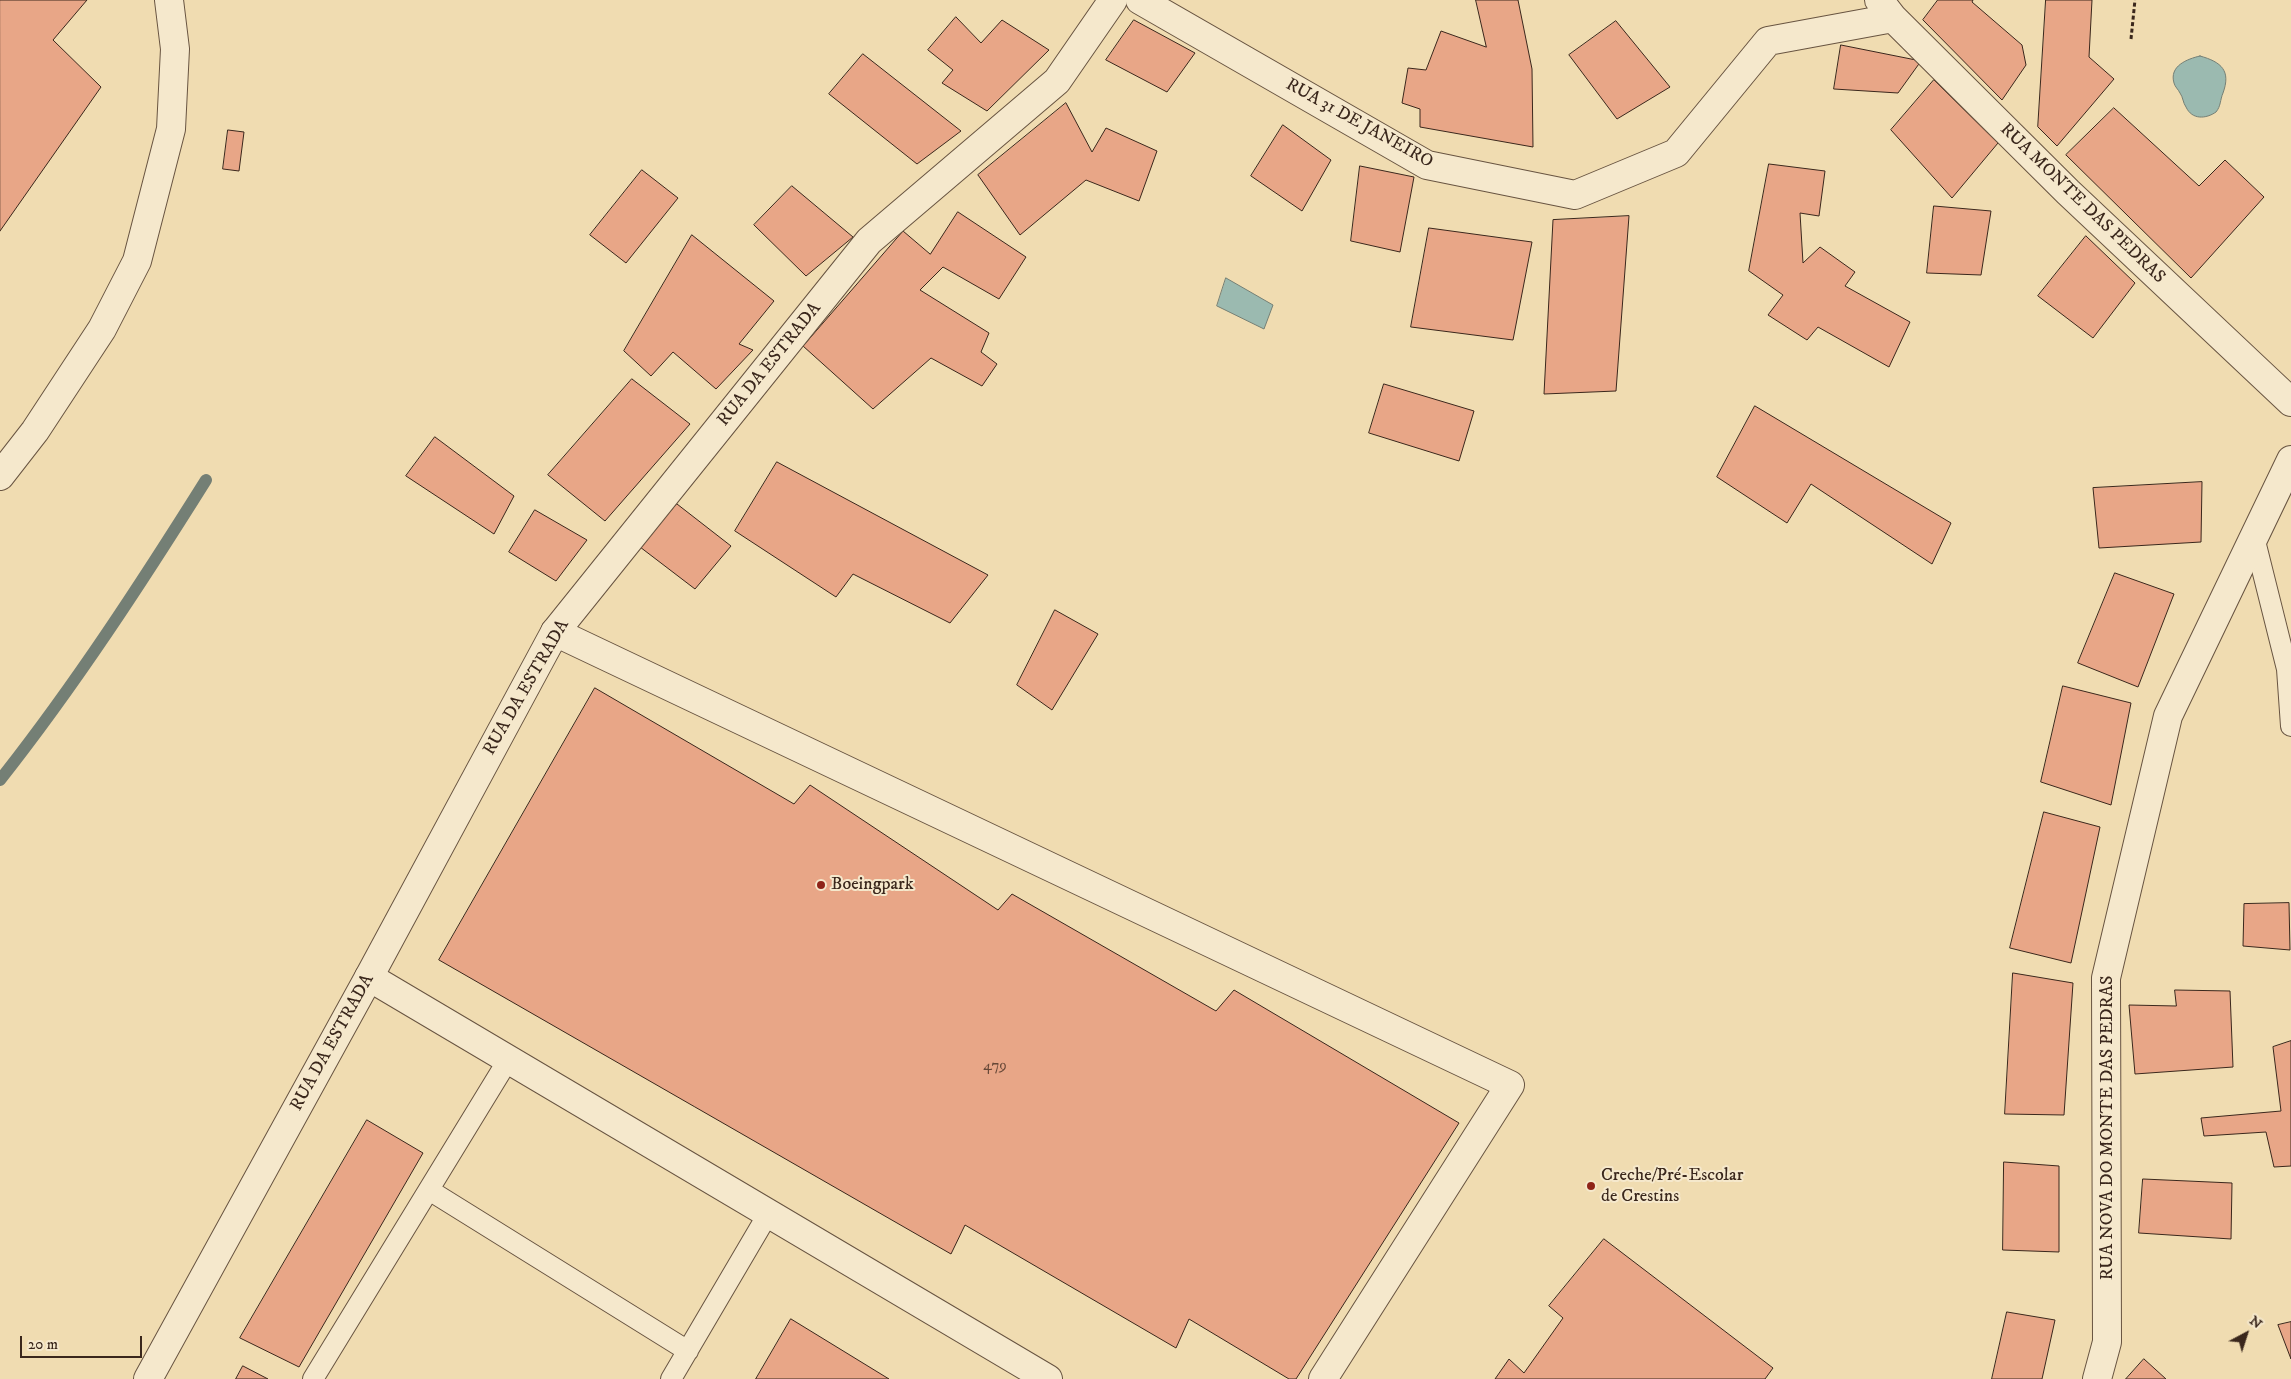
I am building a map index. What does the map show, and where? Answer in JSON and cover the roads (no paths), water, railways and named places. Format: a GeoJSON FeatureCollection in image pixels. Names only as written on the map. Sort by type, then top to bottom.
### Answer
{"type":"FeatureCollection","features":[{"type":"Feature","properties":{"kind":"street"},"geometry":{"type":"LineString","coordinates":[[0,476],[35,431],[102,329],[137,261],[170,129],[175,49],[169,0]]}},
{"type":"Feature","properties":{"kind":"street","name":"RUA DA ESTRADA"},"geometry":{"type":"LineString","coordinates":[[148,1379],[369,977],[555,632],[869,241],[1057,81],[1113,0]]}},
{"type":"Feature","properties":{"kind":"street","name":"RUA 31 DE JANEIRO"},"geometry":{"type":"LineString","coordinates":[[1140,0],[1428,165],[1575,195],[1676,153],[1768,41],[1886,9]]}},
{"type":"Feature","properties":{"kind":"street","name":"RUA MONTE DAS PEDRAS"},"geometry":{"type":"LineString","coordinates":[[1886,9],[2068,192],[2291,402]]}},
{"type":"Feature","properties":{"kind":"street","name":"RUA NOVA DO MONTE DAS PEDRAS"},"geometry":{"type":"LineString","coordinates":[[2097,1379],[2107,1342],[2106,978],[2168,716],[2291,460]]}},
{"type":"Feature","properties":{"kind":"street"},"geometry":{"type":"LineString","coordinates":[[555,632],[1510,1085],[1323,1379]]}},
{"type":"Feature","properties":{"kind":"street"},"geometry":{"type":"LineString","coordinates":[[369,977],[1048,1379]]}},
{"type":"Feature","properties":{"kind":"lane"},"geometry":{"type":"LineString","coordinates":[[2254,537],[2287,669],[2291,726]]}},
{"type":"Feature","properties":{"kind":"lane"},"geometry":{"type":"LineString","coordinates":[[313,1379],[508,1060]]}},
{"type":"Feature","properties":{"kind":"lane"},"geometry":{"type":"LineString","coordinates":[[428,1190],[688,1351]]}},
{"type":"Feature","properties":{"kind":"lane"},"geometry":{"type":"LineString","coordinates":[[671,1379],[768,1214]]}},
{"type":"Feature","properties":{"kind":"water"},"geometry":{"type":"Polygon","coordinates":[[[2200,56],[2214,61],[2223,68],[2226,79],[2218,110],[2204,117],[2195,116],[2189,111],[2174,84],[2173,77],[2180,64],[2200,56]]]}},
{"type":"Feature","properties":{"kind":"water"},"geometry":{"type":"Polygon","coordinates":[[[1226,278],[1273,305],[1264,329],[1217,306],[1226,278]]]}},
{"type":"Feature","properties":{"kind":"waterway"},"geometry":{"type":"LineString","coordinates":[[0,780],[55,707],[107,633],[206,480]]}},
{"type":"Feature","properties":{"kind":"place","name":"Boeingpark"},"geometry":{"type":"Point","coordinates":[821,885]}},
{"type":"Feature","properties":{"kind":"place","name":"Creche/Pré-Escolar de Crestins"},"geometry":{"type":"Point","coordinates":[1591,1186]}}]}
